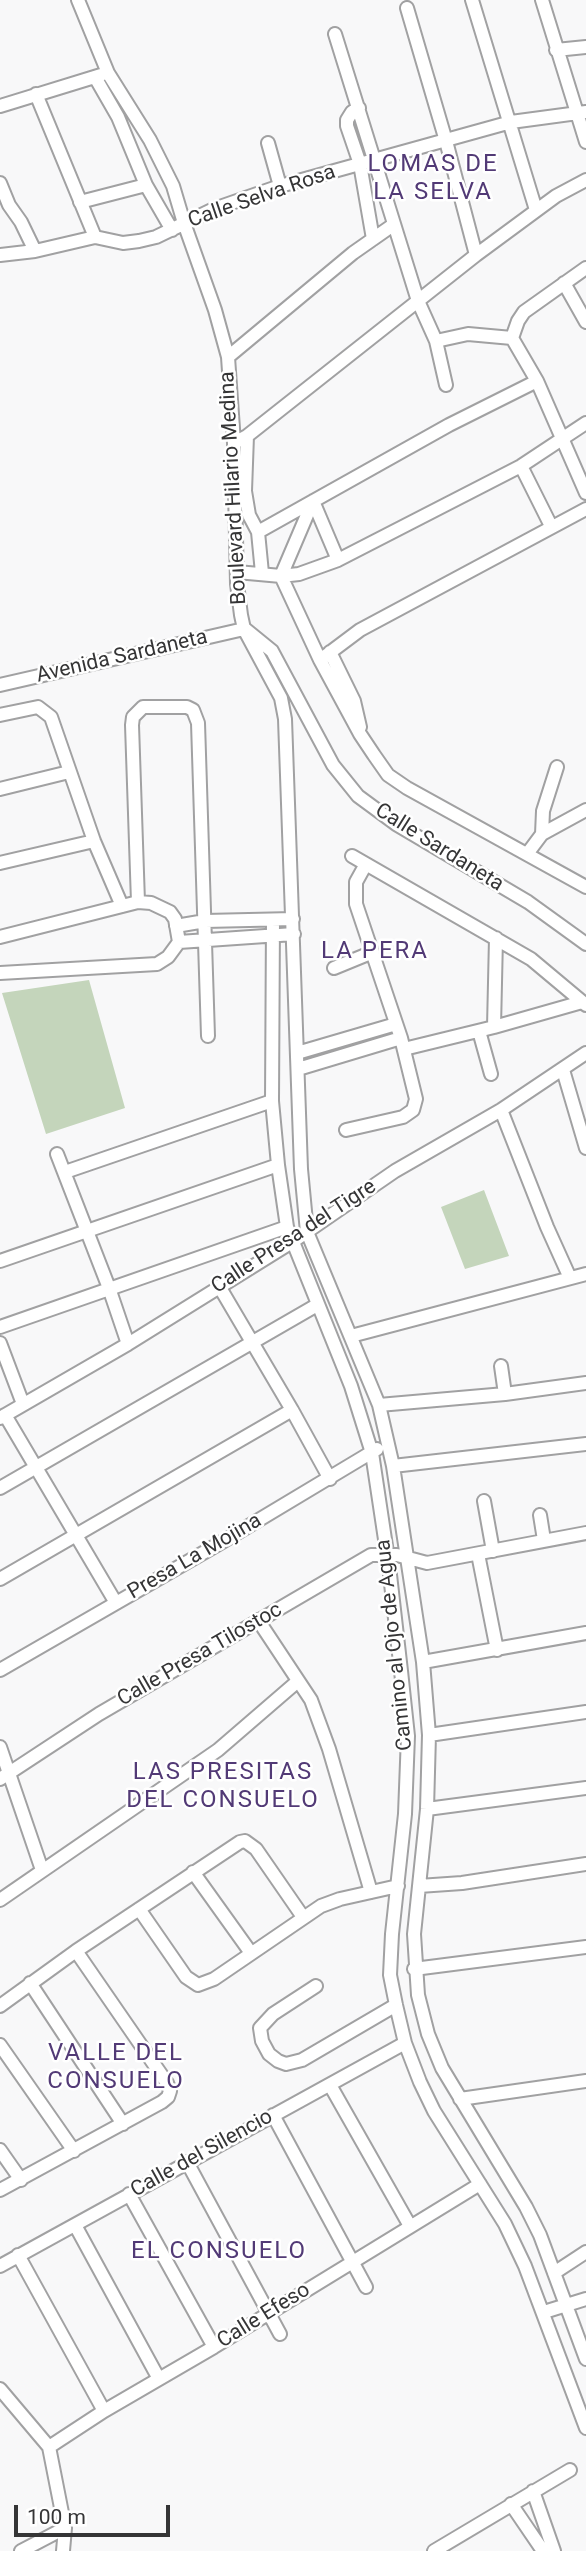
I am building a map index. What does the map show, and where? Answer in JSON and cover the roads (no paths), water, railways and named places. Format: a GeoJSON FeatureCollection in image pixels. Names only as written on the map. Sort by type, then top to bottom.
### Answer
{"type":"FeatureCollection","features":[{"type":"Feature","properties":{"kind":"street","name":"Boulevard Hilario Medina"},"geometry":{"type":"LineString","coordinates":[[78,0],[108,73],[167,174],[215,310],[228,357],[234,443],[238,594],[244,629],[281,698],[285,719],[293,919]]}},
{"type":"Feature","properties":{"kind":"street"},"geometry":{"type":"LineString","coordinates":[[472,0],[536,210]]}},
{"type":"Feature","properties":{"kind":"street"},"geometry":{"type":"LineString","coordinates":[[542,0],[556,50],[582,113],[586,142]]}},
{"type":"Feature","properties":{"kind":"street"},"geometry":{"type":"LineString","coordinates":[[407,8],[476,254]]}},
{"type":"Feature","properties":{"kind":"street"},"geometry":{"type":"LineString","coordinates":[[335,34],[418,301],[436,341],[446,385]]}},
{"type":"Feature","properties":{"kind":"street"},"geometry":{"type":"LineString","coordinates":[[556,50],[586,47]]}},
{"type":"Feature","properties":{"kind":"street"},"geometry":{"type":"LineString","coordinates":[[0,106],[108,73]]}},
{"type":"Feature","properties":{"kind":"street"},"geometry":{"type":"LineString","coordinates":[[95,77],[118,117],[146,185],[172,230]]}},
{"type":"Feature","properties":{"kind":"street"},"geometry":{"type":"LineString","coordinates":[[36,94],[94,237]]}},
{"type":"Feature","properties":{"kind":"street"},"geometry":{"type":"LineString","coordinates":[[359,108],[352,112],[347,126],[360,164],[373,239]]}},
{"type":"Feature","properties":{"kind":"street","name":"Calle Selva Rosa"},"geometry":{"type":"LineString","coordinates":[[0,255],[32,245],[94,237],[123,243],[156,237],[214,209],[280,186],[511,122],[582,113]]}},
{"type":"Feature","properties":{"kind":"street"},"geometry":{"type":"LineString","coordinates":[[268,143],[280,186]]}},
{"type":"Feature","properties":{"kind":"street"},"geometry":{"type":"LineString","coordinates":[[234,443],[247,436],[476,254],[564,191],[586,180]]}},
{"type":"Feature","properties":{"kind":"street"},"geometry":{"type":"LineString","coordinates":[[0,183],[5,204],[21,222],[32,245]]}},
{"type":"Feature","properties":{"kind":"street"},"geometry":{"type":"LineString","coordinates":[[80,202],[146,185]]}},
{"type":"Feature","properties":{"kind":"street"},"geometry":{"type":"LineString","coordinates":[[228,357],[353,253],[393,225]]}},
{"type":"Feature","properties":{"kind":"street"},"geometry":{"type":"LineString","coordinates":[[586,268],[524,312],[512,338],[537,381],[586,493]]}},
{"type":"Feature","properties":{"kind":"street"},"geometry":{"type":"LineString","coordinates":[[564,284],[586,322]]}},
{"type":"Feature","properties":{"kind":"street"},"geometry":{"type":"LineString","coordinates":[[436,341],[468,334],[512,338]]}},
{"type":"Feature","properties":{"kind":"street"},"geometry":{"type":"LineString","coordinates":[[258,532],[449,425],[537,381]]}},
{"type":"Feature","properties":{"kind":"street"},"geometry":{"type":"LineString","coordinates":[[237,572],[281,576],[299,574],[338,560],[521,466],[586,423]]}},
{"type":"Feature","properties":{"kind":"street"},"geometry":{"type":"LineString","coordinates":[[247,436],[245,491],[249,515],[258,532],[262,573]]}},
{"type":"Feature","properties":{"kind":"street"},"geometry":{"type":"LineString","coordinates":[[521,466],[551,526]]}},
{"type":"Feature","properties":{"kind":"street"},"geometry":{"type":"LineString","coordinates":[[313,501],[338,560]]}},
{"type":"Feature","properties":{"kind":"street"},"geometry":{"type":"LineString","coordinates":[[281,576],[313,501]]}},
{"type":"Feature","properties":{"kind":"street"},"geometry":{"type":"LineString","coordinates":[[325,656],[360,630],[586,509]]}},
{"type":"Feature","properties":{"kind":"street"},"geometry":{"type":"LineString","coordinates":[[281,576],[325,656],[360,734],[388,775],[435,804],[586,887]]}},
{"type":"Feature","properties":{"kind":"street","name":"Avenida Sardaneta"},"geometry":{"type":"LineString","coordinates":[[0,685],[244,629]]}},
{"type":"Feature","properties":{"kind":"street","name":"Calle Sardaneta"},"geometry":{"type":"LineString","coordinates":[[244,629],[272,651],[333,765],[358,796],[396,824],[528,902],[586,944]]}},
{"type":"Feature","properties":{"kind":"street"},"geometry":{"type":"LineString","coordinates":[[0,715],[38,707],[51,717],[94,841],[122,906]]}},
{"type":"Feature","properties":{"kind":"street"},"geometry":{"type":"LineString","coordinates":[[138,902],[133,717],[143,707],[187,707],[193,710],[198,723],[208,1036]]}},
{"type":"Feature","properties":{"kind":"street"},"geometry":{"type":"LineString","coordinates":[[542,834],[543,811],[556,767]]}},
{"type":"Feature","properties":{"kind":"street"},"geometry":{"type":"LineString","coordinates":[[0,789],[69,772]]}},
{"type":"Feature","properties":{"kind":"street"},"geometry":{"type":"LineString","coordinates":[[527,853],[542,834],[586,810]]}},
{"type":"Feature","properties":{"kind":"street"},"geometry":{"type":"LineString","coordinates":[[0,863],[94,841]]}},
{"type":"Feature","properties":{"kind":"street"},"geometry":{"type":"LineString","coordinates":[[352,856],[531,959],[584,1004]]}},
{"type":"Feature","properties":{"kind":"street"},"geometry":{"type":"LineString","coordinates":[[346,1130],[408,1114],[416,1099],[402,1043],[355,893],[356,882],[366,864]]}},
{"type":"Feature","properties":{"kind":"street"},"geometry":{"type":"LineString","coordinates":[[0,937],[138,902],[150,903],[170,912],[179,942],[168,957],[157,964],[0,973]]}},
{"type":"Feature","properties":{"kind":"street","name":"Camino al Ojo de Agua"},"geometry":{"type":"LineString","coordinates":[[273,919],[272,1101],[287,1227],[351,1386],[372,1453],[408,1736],[405,1814],[390,1975],[396,2005],[405,2043],[420,2082],[434,2110],[505,2224],[544,2312],[586,2428]]}},
{"type":"Feature","properties":{"kind":"street"},"geometry":{"type":"LineString","coordinates":[[176,926],[205,921],[293,919]]}},
{"type":"Feature","properties":{"kind":"street","name":"Camino al Ojo de Agua"},"geometry":{"type":"LineString","coordinates":[[293,919],[302,1179],[307,1232],[379,1405],[393,1466],[423,1662],[429,1735],[427,1809],[414,1934],[414,1969],[418,1995],[428,2034],[442,2068],[540,2235],[586,2359]]}},
{"type":"Feature","properties":{"kind":"street"},"geometry":{"type":"LineString","coordinates":[[179,942],[294,934]]}},
{"type":"Feature","properties":{"kind":"street"},"geometry":{"type":"LineString","coordinates":[[494,1027],[496,938]]}},
{"type":"Feature","properties":{"kind":"street"},"geometry":{"type":"LineString","coordinates":[[334,968],[373,952]]}},
{"type":"Feature","properties":{"kind":"street"},"geometry":{"type":"LineString","coordinates":[[298,1069],[402,1043],[479,1031],[584,1004]]}},
{"type":"Feature","properties":{"kind":"street"},"geometry":{"type":"LineString","coordinates":[[297,1053],[396,1024]]}},
{"type":"Feature","properties":{"kind":"street"},"geometry":{"type":"LineString","coordinates":[[479,1031],[491,1074]]}},
{"type":"Feature","properties":{"kind":"street","name":"Calle Presa del Tigre"},"geometry":{"type":"LineString","coordinates":[[3,1416],[128,1344],[292,1242],[394,1171],[501,1110],[586,1053]]}},
{"type":"Feature","properties":{"kind":"street"},"geometry":{"type":"LineString","coordinates":[[563,1070],[582,1120],[586,1148]]}},
{"type":"Feature","properties":{"kind":"street"},"geometry":{"type":"LineString","coordinates":[[65,1172],[272,1101]]}},
{"type":"Feature","properties":{"kind":"street"},"geometry":{"type":"LineString","coordinates":[[501,1110],[570,1278]]}},
{"type":"Feature","properties":{"kind":"street"},"geometry":{"type":"LineString","coordinates":[[57,1154],[109,1287],[128,1344]]}},
{"type":"Feature","properties":{"kind":"street"},"geometry":{"type":"LineString","coordinates":[[0,1261],[278,1166]]}},
{"type":"Feature","properties":{"kind":"street"},"geometry":{"type":"LineString","coordinates":[[0,1327],[287,1227]]}},
{"type":"Feature","properties":{"kind":"street"},"geometry":{"type":"LineString","coordinates":[[351,1336],[586,1274]]}},
{"type":"Feature","properties":{"kind":"street"},"geometry":{"type":"LineString","coordinates":[[219,1286],[330,1479]]}},
{"type":"Feature","properties":{"kind":"street"},"geometry":{"type":"LineString","coordinates":[[0,1488],[317,1306]]}},
{"type":"Feature","properties":{"kind":"street"},"geometry":{"type":"LineString","coordinates":[[0,1343],[23,1404]]}},
{"type":"Feature","properties":{"kind":"street"},"geometry":{"type":"LineString","coordinates":[[500,1366],[505,1394]]}},
{"type":"Feature","properties":{"kind":"street"},"geometry":{"type":"LineString","coordinates":[[379,1405],[505,1394],[586,1383]]}},
{"type":"Feature","properties":{"kind":"street"},"geometry":{"type":"LineString","coordinates":[[0,1579],[292,1410]]}},
{"type":"Feature","properties":{"kind":"street"},"geometry":{"type":"LineString","coordinates":[[3,1416],[37,1467],[116,1603]]}},
{"type":"Feature","properties":{"kind":"street","name":"Presa La Mojina"},"geometry":{"type":"LineString","coordinates":[[0,1670],[388,1443]]}},
{"type":"Feature","properties":{"kind":"street"},"geometry":{"type":"LineString","coordinates":[[393,1466],[586,1444]]}},
{"type":"Feature","properties":{"kind":"street"},"geometry":{"type":"LineString","coordinates":[[484,1501],[493,1551]]}},
{"type":"Feature","properties":{"kind":"street"},"geometry":{"type":"LineString","coordinates":[[540,1515],[544,1540]]}},
{"type":"Feature","properties":{"kind":"street","name":"Calle Presa Tilostoc"},"geometry":{"type":"LineString","coordinates":[[4,1776],[99,1714],[371,1555],[408,1558],[427,1563],[586,1533]]}},
{"type":"Feature","properties":{"kind":"street"},"geometry":{"type":"LineString","coordinates":[[478,1554],[497,1650]]}},
{"type":"Feature","properties":{"kind":"street"},"geometry":{"type":"LineString","coordinates":[[258,1620],[311,1700],[322,1728],[371,1892]]}},
{"type":"Feature","properties":{"kind":"street"},"geometry":{"type":"LineString","coordinates":[[423,1662],[586,1633]]}},
{"type":"Feature","properties":{"kind":"street"},"geometry":{"type":"LineString","coordinates":[[0,1900],[218,1751],[298,1681]]}},
{"type":"Feature","properties":{"kind":"street"},"geometry":{"type":"LineString","coordinates":[[429,1735],[586,1712]]}},
{"type":"Feature","properties":{"kind":"street"},"geometry":{"type":"LineString","coordinates":[[0,1747],[4,1776],[42,1870]]}},
{"type":"Feature","properties":{"kind":"street"},"geometry":{"type":"LineString","coordinates":[[427,1809],[586,1788]]}},
{"type":"Feature","properties":{"kind":"street"},"geometry":{"type":"LineString","coordinates":[[0,2006],[193,1872],[235,1844],[245,1841],[256,1849],[303,1917]]}},
{"type":"Feature","properties":{"kind":"street"},"geometry":{"type":"LineString","coordinates":[[419,1886],[462,1883],[586,1864]]}},
{"type":"Feature","properties":{"kind":"street"},"geometry":{"type":"LineString","coordinates":[[193,1872],[251,1953]]}},
{"type":"Feature","properties":{"kind":"street"},"geometry":{"type":"LineString","coordinates":[[139,1909],[186,1977],[198,1984],[215,1979],[321,1906],[398,1886]]}},
{"type":"Feature","properties":{"kind":"street"},"geometry":{"type":"LineString","coordinates":[[414,1969],[586,1947]]}},
{"type":"Feature","properties":{"kind":"street"},"geometry":{"type":"LineString","coordinates":[[0,2190],[162,2102],[170,2091],[76,1951]]}},
{"type":"Feature","properties":{"kind":"street"},"geometry":{"type":"LineString","coordinates":[[30,1983],[123,2124]]}},
{"type":"Feature","properties":{"kind":"street"},"geometry":{"type":"LineString","coordinates":[[316,1986],[273,2014],[260,2028],[268,2054],[278,2061],[286,2064],[302,2060],[396,2005]]}},
{"type":"Feature","properties":{"kind":"street","name":"Calle del Silencio"},"geometry":{"type":"LineString","coordinates":[[0,2266],[405,2043]]}},
{"type":"Feature","properties":{"kind":"street"},"geometry":{"type":"LineString","coordinates":[[0,2045],[74,2151]]}},
{"type":"Feature","properties":{"kind":"street"},"geometry":{"type":"LineString","coordinates":[[460,2099],[586,2081]]}},
{"type":"Feature","properties":{"kind":"street"},"geometry":{"type":"LineString","coordinates":[[330,2085],[410,2226]]}},
{"type":"Feature","properties":{"kind":"street"},"geometry":{"type":"LineString","coordinates":[[273,2115],[366,2287]]}},
{"type":"Feature","properties":{"kind":"street"},"geometry":{"type":"LineString","coordinates":[[0,2150],[21,2180]]}},
{"type":"Feature","properties":{"kind":"street"},"geometry":{"type":"LineString","coordinates":[[187,2162],[280,2334]]}},
{"type":"Feature","properties":{"kind":"street","name":"Calle Efeso"},"geometry":{"type":"LineString","coordinates":[[48,2447],[480,2184]]}},
{"type":"Feature","properties":{"kind":"street"},"geometry":{"type":"LineString","coordinates":[[129,2194],[214,2347]]}},
{"type":"Feature","properties":{"kind":"street"},"geometry":{"type":"LineString","coordinates":[[75,2225],[159,2379]]}},
{"type":"Feature","properties":{"kind":"street"},"geometry":{"type":"LineString","coordinates":[[554,2273],[586,2252]]}},
{"type":"Feature","properties":{"kind":"street"},"geometry":{"type":"LineString","coordinates":[[18,2255],[104,2411]]}},
{"type":"Feature","properties":{"kind":"street"},"geometry":{"type":"LineString","coordinates":[[544,2312],[586,2299]]}},
{"type":"Feature","properties":{"kind":"street"},"geometry":{"type":"LineString","coordinates":[[0,2389],[48,2447],[65,2528],[63,2551]]}},
{"type":"Feature","properties":{"kind":"street"},"geometry":{"type":"LineString","coordinates":[[434,2551],[570,2470]]}},
{"type":"Feature","properties":{"kind":"street"},"geometry":{"type":"LineString","coordinates":[[533,2491],[554,2551]]}},
{"type":"Feature","properties":{"kind":"street"},"geometry":{"type":"LineString","coordinates":[[511,2504],[543,2551]]}},
{"type":"Feature","properties":{"kind":"street"},"geometry":{"type":"LineString","coordinates":[[21,2551],[65,2528]]}},
{"type":"Feature","properties":{"kind":"street"},"geometry":{"type":"LineString","coordinates":[[454,2538],[462,2551]]}},
{"type":"Feature","properties":{"kind":"district","name":"LOMAS DE LA SELVA"},"geometry":{"type":"Point","coordinates":[433,179]}},
{"type":"Feature","properties":{"kind":"district","name":"LA PERA"},"geometry":{"type":"Point","coordinates":[375,952]}},
{"type":"Feature","properties":{"kind":"district","name":"LAS PRESITAS DEL CONSUELO"},"geometry":{"type":"Point","coordinates":[223,1787]}},
{"type":"Feature","properties":{"kind":"district","name":"VALLE DEL CONSUELO"},"geometry":{"type":"Point","coordinates":[116,2068]}},
{"type":"Feature","properties":{"kind":"district","name":"EL CONSUELO"},"geometry":{"type":"Point","coordinates":[219,2252]}}]}
